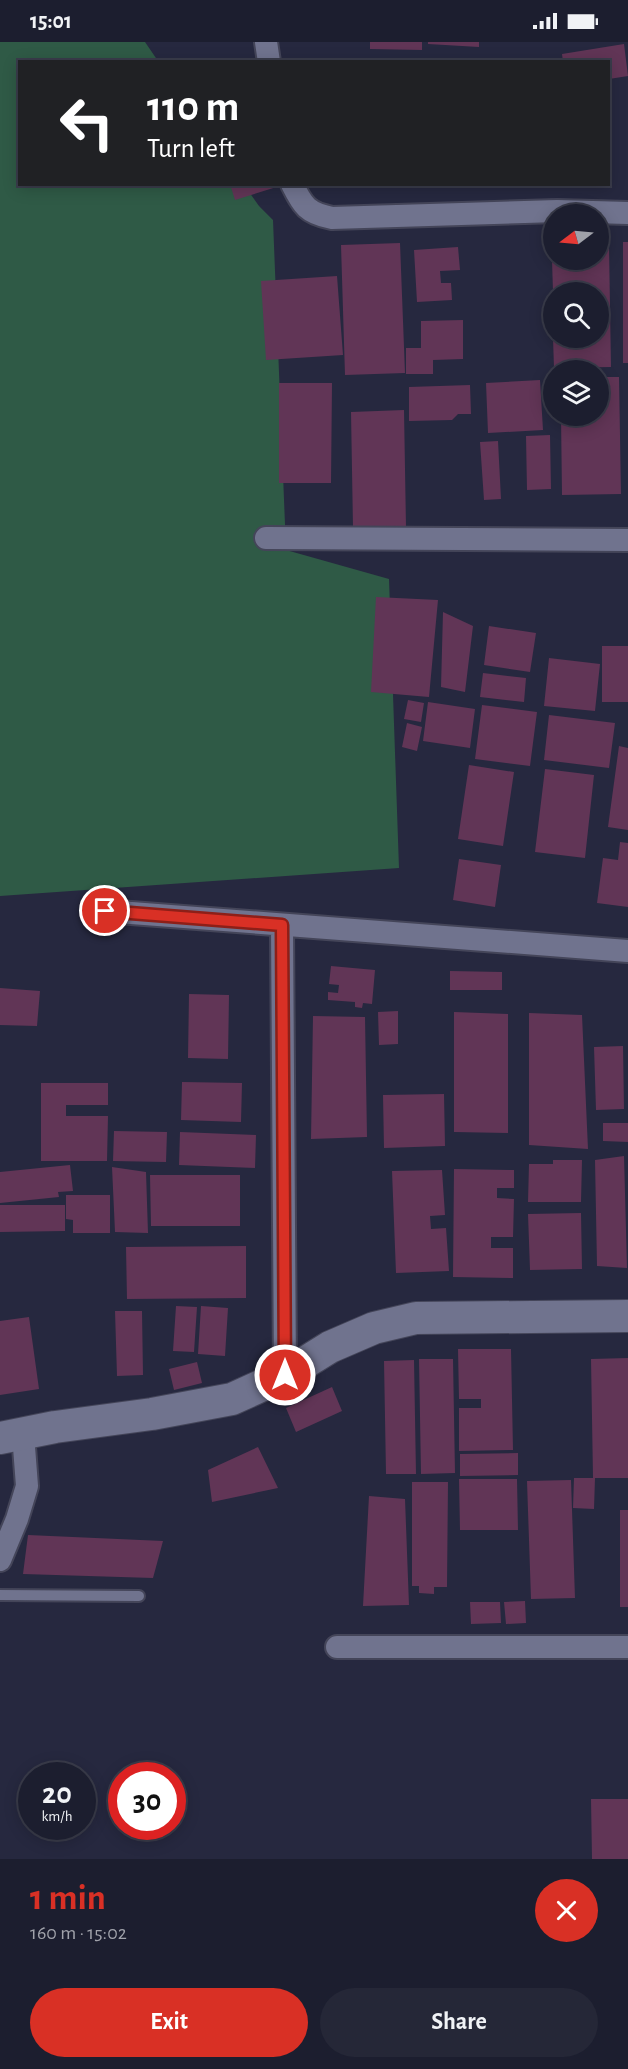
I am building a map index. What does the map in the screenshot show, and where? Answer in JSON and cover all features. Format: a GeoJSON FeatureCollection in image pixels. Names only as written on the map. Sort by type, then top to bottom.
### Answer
{"type":"FeatureCollection","features":[{"type":"Feature","properties":{"kind":"street"},"geometry":{"type":"LineString","coordinates":[[266,42],[269,60]]}},
{"type":"Feature","properties":{"kind":"street"},"geometry":{"type":"LineString","coordinates":[[293,186],[302,204],[316,215],[332,218],[557,211],[628,213]]}},
{"type":"Feature","properties":{"kind":"street"},"geometry":{"type":"LineString","coordinates":[[266,538],[628,540]]}},
{"type":"Feature","properties":{"kind":"street"},"geometry":{"type":"LineString","coordinates":[[105,911],[628,951]]}},
{"type":"Feature","properties":{"kind":"street"},"geometry":{"type":"LineString","coordinates":[[282,925],[285,1375]]}},
{"type":"Feature","properties":{"kind":"street"},"geometry":{"type":"LineString","coordinates":[[0,1560],[27,1486],[12,1436],[232,1399],[285,1375],[330,1347],[374,1328],[416,1318],[628,1316]]}},
{"type":"Feature","properties":{"kind":"street"},"geometry":{"type":"LineString","coordinates":[[337,1647],[628,1647]]}},
{"type":"Feature","properties":{"kind":"lane"},"geometry":{"type":"LineString","coordinates":[[0,1595],[139,1596]]}},
{"type":"Feature","properties":{"kind":"green space"},"geometry":{"type":"Polygon","coordinates":[[[0,42],[145,42],[157,60],[18,60],[18,186],[245,186],[259,206],[273,220],[286,550],[389,579],[399,868],[0,896],[0,42]]]}},
{"type":"Feature","properties":{"kind":"building"},"geometry":{"type":"Polygon","coordinates":[[[370,42],[422,42],[422,50],[370,49],[370,42]]]}},
{"type":"Feature","properties":{"kind":"building"},"geometry":{"type":"Polygon","coordinates":[[[428,42],[479,42],[479,47],[428,44],[428,42]]]}},
{"type":"Feature","properties":{"kind":"building"},"geometry":{"type":"Polygon","coordinates":[[[624,44],[628,76],[610,79],[610,60],[563,60],[562,54],[624,44]]]}},
{"type":"Feature","properties":{"kind":"building"},"geometry":{"type":"Polygon","coordinates":[[[231,186],[280,186],[235,200],[231,186]]]}},
{"type":"Feature","properties":{"kind":"building"},"geometry":{"type":"Polygon","coordinates":[[[623,242],[628,242],[628,363],[623,363],[623,242]]]}},
{"type":"Feature","properties":{"kind":"building"},"geometry":{"type":"Polygon","coordinates":[[[400,243],[405,373],[345,375],[341,245],[400,243]]]}},
{"type":"Feature","properties":{"kind":"building"},"geometry":{"type":"Polygon","coordinates":[[[609,245],[611,367],[609,367],[609,360],[554,360],[553,348],[609,348],[609,282],[553,282],[552,270],[609,270],[609,245]]]}},
{"type":"Feature","properties":{"kind":"building"},"geometry":{"type":"Polygon","coordinates":[[[458,247],[460,270],[440,271],[441,283],[451,283],[452,300],[417,302],[414,250],[458,247]]]}},
{"type":"Feature","properties":{"kind":"building"},"geometry":{"type":"Polygon","coordinates":[[[337,276],[343,355],[266,360],[261,281],[337,276]]]}},
{"type":"Feature","properties":{"kind":"building"},"geometry":{"type":"Polygon","coordinates":[[[463,320],[463,359],[433,360],[433,374],[406,374],[406,348],[421,348],[421,321],[463,320]]]}},
{"type":"Feature","properties":{"kind":"building"},"geometry":{"type":"Polygon","coordinates":[[[609,377],[619,377],[621,494],[562,495],[561,426],[609,426],[609,377]]]}},
{"type":"Feature","properties":{"kind":"building"},"geometry":{"type":"Polygon","coordinates":[[[540,380],[543,430],[488,433],[486,383],[540,380]]]}},
{"type":"Feature","properties":{"kind":"building"},"geometry":{"type":"Polygon","coordinates":[[[279,383],[332,383],[331,483],[279,483],[279,383]]]}},
{"type":"Feature","properties":{"kind":"building"},"geometry":{"type":"Polygon","coordinates":[[[470,385],[471,414],[458,414],[452,420],[409,421],[409,387],[470,385]]]}},
{"type":"Feature","properties":{"kind":"building"},"geometry":{"type":"Polygon","coordinates":[[[404,410],[406,527],[353,528],[351,412],[404,410]]]}},
{"type":"Feature","properties":{"kind":"building"},"geometry":{"type":"Polygon","coordinates":[[[550,435],[551,489],[527,490],[526,436],[550,435]]]}},
{"type":"Feature","properties":{"kind":"building"},"geometry":{"type":"Polygon","coordinates":[[[498,441],[501,499],[484,500],[480,442],[498,441]]]}},
{"type":"Feature","properties":{"kind":"building"},"geometry":{"type":"Polygon","coordinates":[[[376,597],[438,600],[429,697],[371,692],[376,597]]]}},
{"type":"Feature","properties":{"kind":"building"},"geometry":{"type":"Polygon","coordinates":[[[443,612],[473,626],[465,692],[441,687],[443,612]]]}},
{"type":"Feature","properties":{"kind":"building"},"geometry":{"type":"Polygon","coordinates":[[[489,626],[536,633],[530,672],[484,665],[489,626]]]}},
{"type":"Feature","properties":{"kind":"building"},"geometry":{"type":"Polygon","coordinates":[[[602,646],[628,646],[628,702],[602,702],[602,646]]]}},
{"type":"Feature","properties":{"kind":"building"},"geometry":{"type":"Polygon","coordinates":[[[549,658],[600,664],[595,711],[544,706],[549,658]]]}},
{"type":"Feature","properties":{"kind":"building"},"geometry":{"type":"Polygon","coordinates":[[[483,673],[526,678],[524,702],[480,697],[483,673]]]}},
{"type":"Feature","properties":{"kind":"building"},"geometry":{"type":"Polygon","coordinates":[[[408,700],[424,703],[421,722],[404,719],[408,700]]]}},
{"type":"Feature","properties":{"kind":"building"},"geometry":{"type":"Polygon","coordinates":[[[428,702],[475,709],[470,748],[423,741],[428,702]]]}},
{"type":"Feature","properties":{"kind":"building"},"geometry":{"type":"Polygon","coordinates":[[[482,705],[537,712],[530,766],[475,759],[482,705]]]}},
{"type":"Feature","properties":{"kind":"building"},"geometry":{"type":"Polygon","coordinates":[[[549,715],[615,723],[609,768],[544,760],[549,715]]]}},
{"type":"Feature","properties":{"kind":"building"},"geometry":{"type":"Polygon","coordinates":[[[407,723],[422,727],[417,751],[402,747],[407,723]]]}},
{"type":"Feature","properties":{"kind":"building"},"geometry":{"type":"Polygon","coordinates":[[[619,746],[628,748],[628,830],[608,827],[619,746]]]}},
{"type":"Feature","properties":{"kind":"building"},"geometry":{"type":"Polygon","coordinates":[[[469,765],[514,772],[503,846],[458,839],[469,765]]]}},
{"type":"Feature","properties":{"kind":"building"},"geometry":{"type":"Polygon","coordinates":[[[545,769],[594,775],[585,858],[535,852],[545,769]]]}},
{"type":"Feature","properties":{"kind":"building"},"geometry":{"type":"Polygon","coordinates":[[[620,842],[628,843],[628,907],[597,903],[603,858],[618,860],[620,842]]]}},
{"type":"Feature","properties":{"kind":"building"},"geometry":{"type":"Polygon","coordinates":[[[459,859],[501,865],[495,907],[453,900],[459,859]]]}},
{"type":"Feature","properties":{"kind":"building"},"geometry":{"type":"Polygon","coordinates":[[[331,966],[375,970],[372,1004],[363,1003],[362,1008],[355,1007],[355,1002],[328,1000],[328,992],[338,993],[339,985],[329,984],[331,966]]]}},
{"type":"Feature","properties":{"kind":"building"},"geometry":{"type":"Polygon","coordinates":[[[450,971],[502,972],[502,990],[450,990],[450,971]]]}},
{"type":"Feature","properties":{"kind":"building"},"geometry":{"type":"Polygon","coordinates":[[[0,988],[40,991],[37,1026],[0,1025],[0,988]]]}},
{"type":"Feature","properties":{"kind":"building"},"geometry":{"type":"Polygon","coordinates":[[[189,994],[229,995],[228,1059],[188,1058],[189,994]]]}},
{"type":"Feature","properties":{"kind":"building"},"geometry":{"type":"Polygon","coordinates":[[[398,1011],[398,1044],[379,1045],[378,1012],[398,1011]]]}},
{"type":"Feature","properties":{"kind":"building"},"geometry":{"type":"Polygon","coordinates":[[[454,1012],[508,1014],[508,1133],[454,1132],[454,1012]]]}},
{"type":"Feature","properties":{"kind":"building"},"geometry":{"type":"Polygon","coordinates":[[[529,1013],[582,1015],[588,1149],[529,1145],[529,1013]]]}},
{"type":"Feature","properties":{"kind":"building"},"geometry":{"type":"Polygon","coordinates":[[[313,1016],[365,1017],[367,1137],[311,1139],[313,1016]]]}},
{"type":"Feature","properties":{"kind":"building"},"geometry":{"type":"Polygon","coordinates":[[[623,1046],[624,1109],[596,1110],[594,1047],[623,1046]]]}},
{"type":"Feature","properties":{"kind":"building"},"geometry":{"type":"Polygon","coordinates":[[[182,1082],[242,1083],[241,1122],[181,1120],[182,1082]]]}},
{"type":"Feature","properties":{"kind":"building"},"geometry":{"type":"Polygon","coordinates":[[[41,1083],[108,1083],[108,1105],[66,1105],[66,1116],[108,1116],[107,1161],[41,1161],[41,1083]]]}},
{"type":"Feature","properties":{"kind":"building"},"geometry":{"type":"Polygon","coordinates":[[[444,1094],[445,1146],[384,1148],[383,1095],[444,1094]]]}},
{"type":"Feature","properties":{"kind":"building"},"geometry":{"type":"Polygon","coordinates":[[[603,1123],[628,1123],[628,1142],[603,1141],[603,1123]]]}},
{"type":"Feature","properties":{"kind":"building"},"geometry":{"type":"Polygon","coordinates":[[[114,1131],[167,1132],[166,1162],[113,1161],[114,1131]]]}},
{"type":"Feature","properties":{"kind":"building"},"geometry":{"type":"Polygon","coordinates":[[[180,1132],[256,1135],[255,1168],[179,1165],[180,1132]]]}},
{"type":"Feature","properties":{"kind":"building"},"geometry":{"type":"Polygon","coordinates":[[[624,1156],[627,1268],[597,1266],[595,1160],[624,1156]]]}},
{"type":"Feature","properties":{"kind":"building"},"geometry":{"type":"Polygon","coordinates":[[[553,1160],[582,1160],[581,1202],[528,1202],[529,1164],[553,1164],[553,1160]]]}},
{"type":"Feature","properties":{"kind":"building"},"geometry":{"type":"Polygon","coordinates":[[[70,1165],[73,1191],[58,1192],[59,1197],[0,1203],[0,1172],[70,1165]]]}},
{"type":"Feature","properties":{"kind":"building"},"geometry":{"type":"Polygon","coordinates":[[[112,1167],[146,1172],[148,1233],[115,1232],[112,1167]]]}},
{"type":"Feature","properties":{"kind":"building"},"geometry":{"type":"Polygon","coordinates":[[[454,1169],[514,1170],[514,1188],[497,1188],[497,1198],[514,1199],[513,1237],[491,1237],[491,1248],[513,1248],[513,1278],[453,1277],[454,1169]]]}},
{"type":"Feature","properties":{"kind":"building"},"geometry":{"type":"Polygon","coordinates":[[[442,1170],[445,1215],[430,1216],[431,1229],[446,1228],[449,1271],[396,1273],[392,1171],[442,1170]]]}},
{"type":"Feature","properties":{"kind":"building"},"geometry":{"type":"Polygon","coordinates":[[[150,1175],[240,1175],[240,1226],[151,1226],[150,1175]]]}},
{"type":"Feature","properties":{"kind":"building"},"geometry":{"type":"Polygon","coordinates":[[[66,1195],[110,1195],[110,1233],[73,1233],[73,1220],[66,1219],[66,1195]]]}},
{"type":"Feature","properties":{"kind":"building"},"geometry":{"type":"Polygon","coordinates":[[[0,1205],[65,1205],[65,1231],[0,1232],[0,1205]]]}},
{"type":"Feature","properties":{"kind":"building"},"geometry":{"type":"Polygon","coordinates":[[[581,1213],[582,1269],[530,1270],[528,1214],[581,1213]]]}},
{"type":"Feature","properties":{"kind":"building"},"geometry":{"type":"Polygon","coordinates":[[[246,1246],[246,1298],[127,1299],[126,1247],[246,1246]]]}},
{"type":"Feature","properties":{"kind":"building"},"geometry":{"type":"Polygon","coordinates":[[[176,1306],[197,1307],[194,1352],[173,1351],[176,1306]]]}},
{"type":"Feature","properties":{"kind":"building"},"geometry":{"type":"Polygon","coordinates":[[[201,1306],[228,1308],[225,1356],[198,1354],[201,1306]]]}},
{"type":"Feature","properties":{"kind":"building"},"geometry":{"type":"Polygon","coordinates":[[[115,1311],[142,1311],[143,1375],[117,1376],[115,1311]]]}},
{"type":"Feature","properties":{"kind":"building"},"geometry":{"type":"Polygon","coordinates":[[[29,1317],[39,1389],[0,1395],[0,1321],[29,1317]]]}},
{"type":"Feature","properties":{"kind":"building"},"geometry":{"type":"Polygon","coordinates":[[[458,1349],[511,1349],[513,1450],[459,1451],[459,1408],[481,1408],[481,1399],[459,1399],[458,1349]]]}},
{"type":"Feature","properties":{"kind":"building"},"geometry":{"type":"Polygon","coordinates":[[[628,1358],[628,1478],[595,1478],[594,1509],[573,1508],[574,1478],[593,1478],[591,1359],[628,1358]]]}},
{"type":"Feature","properties":{"kind":"building"},"geometry":{"type":"Polygon","coordinates":[[[419,1359],[453,1359],[455,1473],[421,1474],[419,1359]]]}},
{"type":"Feature","properties":{"kind":"building"},"geometry":{"type":"Polygon","coordinates":[[[414,1360],[416,1474],[386,1474],[384,1361],[414,1360]]]}},
{"type":"Feature","properties":{"kind":"building"},"geometry":{"type":"Polygon","coordinates":[[[197,1362],[202,1383],[174,1390],[169,1369],[197,1362]]]}},
{"type":"Feature","properties":{"kind":"building"},"geometry":{"type":"Polygon","coordinates":[[[332,1387],[342,1411],[296,1432],[286,1408],[332,1387]]]}},
{"type":"Feature","properties":{"kind":"building"},"geometry":{"type":"Polygon","coordinates":[[[258,1447],[278,1488],[212,1502],[208,1470],[258,1447]]]}},
{"type":"Feature","properties":{"kind":"building"},"geometry":{"type":"Polygon","coordinates":[[[518,1453],[518,1475],[460,1476],[460,1454],[518,1453]]]}},
{"type":"Feature","properties":{"kind":"building"},"geometry":{"type":"Polygon","coordinates":[[[459,1479],[517,1479],[518,1530],[460,1530],[459,1479]]]}},
{"type":"Feature","properties":{"kind":"building"},"geometry":{"type":"Polygon","coordinates":[[[571,1480],[575,1598],[531,1599],[527,1481],[571,1480]]]}},
{"type":"Feature","properties":{"kind":"building"},"geometry":{"type":"Polygon","coordinates":[[[412,1482],[448,1482],[447,1587],[434,1587],[434,1594],[419,1593],[419,1586],[412,1586],[412,1482]]]}},
{"type":"Feature","properties":{"kind":"building"},"geometry":{"type":"Polygon","coordinates":[[[369,1496],[405,1499],[409,1605],[363,1606],[369,1496]]]}},
{"type":"Feature","properties":{"kind":"building"},"geometry":{"type":"Polygon","coordinates":[[[620,1510],[628,1510],[628,1607],[620,1607],[620,1510]]]}},
{"type":"Feature","properties":{"kind":"building"},"geometry":{"type":"Polygon","coordinates":[[[28,1535],[163,1541],[153,1578],[23,1574],[28,1535]]]}},
{"type":"Feature","properties":{"kind":"building"},"geometry":{"type":"Polygon","coordinates":[[[525,1601],[526,1623],[506,1624],[504,1602],[525,1601]]]}},
{"type":"Feature","properties":{"kind":"building"},"geometry":{"type":"Polygon","coordinates":[[[470,1602],[500,1602],[501,1623],[471,1624],[470,1602]]]}},
{"type":"Feature","properties":{"kind":"building"},"geometry":{"type":"Polygon","coordinates":[[[591,1799],[628,1799],[628,1859],[592,1859],[591,1799]]]}},
{"type":"Feature","properties":{"kind":"route"},"geometry":{"type":"LineString","coordinates":[[105,911],[282,925],[285,1375]]}}]}
